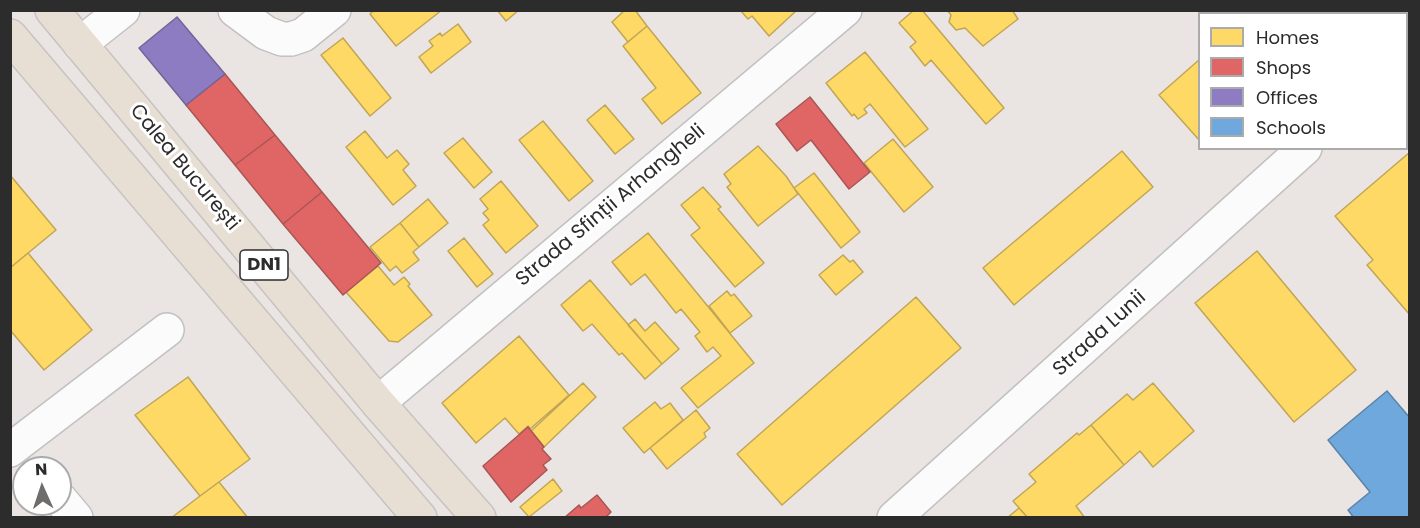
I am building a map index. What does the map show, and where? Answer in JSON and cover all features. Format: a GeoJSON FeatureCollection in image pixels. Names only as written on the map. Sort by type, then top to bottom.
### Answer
{"type":"FeatureCollection","features":[{"type":"Feature","properties":{"kind":"main road","name":"Calea București"},"geometry":{"type":"LineString","coordinates":[[52,10],[378,403],[479,518]]}},
{"type":"Feature","properties":{"kind":"main road","name":"DN1"},"geometry":{"type":"LineString","coordinates":[[10,36],[420,518]]}},
{"type":"Feature","properties":{"kind":"street"},"geometry":{"type":"LineString","coordinates":[[80,44],[123,10]]}},
{"type":"Feature","properties":{"kind":"street"},"geometry":{"type":"LineString","coordinates":[[235,10],[266,33],[274,37],[291,39],[303,35],[334,10]]}},
{"type":"Feature","properties":{"kind":"street","name":"Strada Sfinții Arhangheli"},"geometry":{"type":"LineString","coordinates":[[378,403],[845,10]]}},
{"type":"Feature","properties":{"kind":"street","name":"Strada Lunii"},"geometry":{"type":"LineString","coordinates":[[894,518],[1303,150]]}},
{"type":"Feature","properties":{"kind":"street"},"geometry":{"type":"LineString","coordinates":[[17,452],[166,330]]}},
{"type":"Feature","properties":{"kind":"building: Homes"},"geometry":{"type":"Polygon","coordinates":[[[374,10],[442,10],[396,46],[370,14],[374,10]]]}},
{"type":"Feature","properties":{"kind":"building: Homes"},"geometry":{"type":"Polygon","coordinates":[[[497,10],[519,10],[506,21],[497,10]]]}},
{"type":"Feature","properties":{"kind":"building: Homes"},"geometry":{"type":"Polygon","coordinates":[[[625,10],[635,10],[647,26],[628,42],[612,22],[625,10]]]}},
{"type":"Feature","properties":{"kind":"building: Homes"},"geometry":{"type":"Polygon","coordinates":[[[740,10],[797,10],[769,36],[752,16],[748,19],[740,10]]]}},
{"type":"Feature","properties":{"kind":"building: Homes"},"geometry":{"type":"Polygon","coordinates":[[[914,10],[922,10],[1004,108],[986,124],[931,60],[925,66],[910,47],[916,42],[899,23],[914,10]]]}},
{"type":"Feature","properties":{"kind":"building: Homes"},"geometry":{"type":"Polygon","coordinates":[[[947,10],[1012,10],[1018,19],[983,46],[965,28],[956,30],[949,22],[951,15],[947,10]]]}},
{"type":"Feature","properties":{"kind":"building: Homes"},"geometry":{"type":"Polygon","coordinates":[[[1255,10],[1338,10],[1340,12],[1254,12],[1255,10]]]}},
{"type":"Feature","properties":{"kind":"building: Homes"},"geometry":{"type":"Polygon","coordinates":[[[458,24],[471,42],[431,73],[419,57],[433,46],[429,41],[440,33],[442,36],[458,24]]]}},
{"type":"Feature","properties":{"kind":"building: Homes"},"geometry":{"type":"Polygon","coordinates":[[[647,26],[701,93],[662,124],[642,99],[656,88],[623,46],[647,26]]]}},
{"type":"Feature","properties":{"kind":"building: Homes"},"geometry":{"type":"Polygon","coordinates":[[[343,38],[391,98],[370,116],[321,55],[343,38]]]}},
{"type":"Feature","properties":{"kind":"building: Homes"},"geometry":{"type":"Polygon","coordinates":[[[865,52],[928,129],[905,147],[870,104],[864,109],[867,113],[858,119],[854,114],[852,116],[826,83],[865,52]]]}},
{"type":"Feature","properties":{"kind":"building: Homes"},"geometry":{"type":"Polygon","coordinates":[[[1198,61],[1198,139],[1159,95],[1198,61]]]}},
{"type":"Feature","properties":{"kind":"building: Homes"},"geometry":{"type":"Polygon","coordinates":[[[605,105],[634,139],[615,154],[587,120],[605,105]]]}},
{"type":"Feature","properties":{"kind":"building: Homes"},"geometry":{"type":"Polygon","coordinates":[[[543,121],[593,181],[569,201],[519,140],[543,121]]]}},
{"type":"Feature","properties":{"kind":"building: Homes"},"geometry":{"type":"Polygon","coordinates":[[[365,131],[387,158],[397,150],[409,164],[403,170],[416,186],[393,205],[346,147],[365,131]]]}},
{"type":"Feature","properties":{"kind":"building: Homes"},"geometry":{"type":"Polygon","coordinates":[[[463,138],[492,172],[474,188],[444,153],[463,138]]]}},
{"type":"Feature","properties":{"kind":"building: Homes"},"geometry":{"type":"Polygon","coordinates":[[[893,139],[933,187],[904,212],[864,163],[893,139]]]}},
{"type":"Feature","properties":{"kind":"building: Homes"},"geometry":{"type":"Polygon","coordinates":[[[758,146],[786,176],[798,194],[758,226],[727,187],[731,184],[724,174],[758,146]]]}},
{"type":"Feature","properties":{"kind":"building: Homes"},"geometry":{"type":"Polygon","coordinates":[[[1122,151],[1153,187],[1014,305],[983,268],[1122,151]]]}},
{"type":"Feature","properties":{"kind":"building: Homes"},"geometry":{"type":"Polygon","coordinates":[[[1410,152],[1410,315],[1367,265],[1373,260],[1335,216],[1410,152]]]}},
{"type":"Feature","properties":{"kind":"building: Homes"},"geometry":{"type":"Polygon","coordinates":[[[814,173],[860,232],[841,248],[794,188],[814,173]]]}},
{"type":"Feature","properties":{"kind":"building: Homes"},"geometry":{"type":"Polygon","coordinates":[[[10,175],[56,230],[10,268],[10,175]]]}},
{"type":"Feature","properties":{"kind":"building: Homes"},"geometry":{"type":"Polygon","coordinates":[[[501,181],[538,226],[506,253],[483,225],[489,220],[483,213],[488,209],[480,199],[501,181]]]}},
{"type":"Feature","properties":{"kind":"building: Homes"},"geometry":{"type":"Polygon","coordinates":[[[703,187],[721,207],[718,209],[764,263],[735,287],[691,235],[700,228],[681,205],[703,187]]]}},
{"type":"Feature","properties":{"kind":"building: Homes"},"geometry":{"type":"Polygon","coordinates":[[[428,199],[448,223],[419,247],[400,223],[428,199]]]}},
{"type":"Feature","properties":{"kind":"building: Homes"},"geometry":{"type":"Polygon","coordinates":[[[400,223],[419,247],[413,252],[419,260],[402,273],[396,266],[390,271],[370,247],[400,223]]]}},
{"type":"Feature","properties":{"kind":"building: Homes"},"geometry":{"type":"Polygon","coordinates":[[[648,233],[754,363],[698,408],[681,388],[721,356],[713,347],[707,352],[695,336],[700,332],[681,309],[676,313],[645,274],[631,285],[612,262],[648,233]]]}},
{"type":"Feature","properties":{"kind":"building: Homes"},"geometry":{"type":"Polygon","coordinates":[[[464,238],[493,274],[477,287],[448,251],[464,238]]]}},
{"type":"Feature","properties":{"kind":"building: Homes"},"geometry":{"type":"Polygon","coordinates":[[[1257,251],[1356,370],[1294,422],[1195,303],[1257,251]]]}},
{"type":"Feature","properties":{"kind":"building: Homes"},"geometry":{"type":"Polygon","coordinates":[[[28,253],[92,330],[44,370],[10,330],[10,268],[28,253]]]}},
{"type":"Feature","properties":{"kind":"building: Homes"},"geometry":{"type":"Polygon","coordinates":[[[843,255],[850,262],[853,260],[863,272],[836,295],[819,275],[843,255]]]}},
{"type":"Feature","properties":{"kind":"building: Homes"},"geometry":{"type":"Polygon","coordinates":[[[378,266],[394,285],[404,277],[410,284],[408,286],[432,315],[398,342],[389,341],[346,292],[378,266]]]}},
{"type":"Feature","properties":{"kind":"building: Homes"},"geometry":{"type":"Polygon","coordinates":[[[590,280],[662,364],[645,379],[622,353],[619,355],[592,324],[583,331],[561,305],[590,280]]]}},
{"type":"Feature","properties":{"kind":"building: Homes"},"geometry":{"type":"Polygon","coordinates":[[[727,291],[731,296],[734,294],[752,316],[730,333],[709,306],[727,291]]]}},
{"type":"Feature","properties":{"kind":"building: Homes"},"geometry":{"type":"Polygon","coordinates":[[[916,297],[961,348],[782,505],[737,454],[916,297]]]}},
{"type":"Feature","properties":{"kind":"building: Homes"},"geometry":{"type":"Polygon","coordinates":[[[635,319],[645,331],[655,322],[679,349],[662,364],[628,325],[635,319]]]}},
{"type":"Feature","properties":{"kind":"building: Homes"},"geometry":{"type":"Polygon","coordinates":[[[519,336],[569,395],[530,429],[528,426],[519,434],[505,418],[476,443],[442,403],[519,336]]]}},
{"type":"Feature","properties":{"kind":"building: Homes"},"geometry":{"type":"Polygon","coordinates":[[[188,377],[250,459],[200,496],[135,415],[188,377]]]}},
{"type":"Feature","properties":{"kind":"building: Homes"},"geometry":{"type":"Polygon","coordinates":[[[583,383],[596,397],[544,447],[531,431],[583,383]]]}},
{"type":"Feature","properties":{"kind":"building: Homes"},"geometry":{"type":"Polygon","coordinates":[[[1153,383],[1194,431],[1153,467],[1140,451],[1124,465],[1091,425],[1127,394],[1133,400],[1153,383]]]}},
{"type":"Feature","properties":{"kind":"building: Homes"},"geometry":{"type":"Polygon","coordinates":[[[655,402],[661,409],[670,403],[683,420],[644,453],[623,428],[655,402]]]}},
{"type":"Feature","properties":{"kind":"building: Homes"},"geometry":{"type":"Polygon","coordinates":[[[696,410],[710,428],[704,433],[706,437],[667,469],[650,448],[696,410]]]}},
{"type":"Feature","properties":{"kind":"building: Homes"},"geometry":{"type":"Polygon","coordinates":[[[1091,425],[1124,465],[1076,506],[1085,518],[1028,518],[1013,501],[1036,482],[1029,474],[1077,433],[1079,435],[1091,425]]]}},
{"type":"Feature","properties":{"kind":"building: Homes"},"geometry":{"type":"Polygon","coordinates":[[[553,479],[562,491],[529,517],[520,507],[553,479]]]}},
{"type":"Feature","properties":{"kind":"building: Homes"},"geometry":{"type":"Polygon","coordinates":[[[219,482],[248,518],[171,518],[200,496],[219,482]]]}},
{"type":"Feature","properties":{"kind":"building: Homes"},"geometry":{"type":"Polygon","coordinates":[[[1019,508],[1028,518],[1007,518],[1019,508]]]}},
{"type":"Feature","properties":{"kind":"building: Shops"},"geometry":{"type":"Polygon","coordinates":[[[225,74],[275,135],[235,165],[186,105],[225,74]]]}},
{"type":"Feature","properties":{"kind":"building: Shops"},"geometry":{"type":"Polygon","coordinates":[[[810,97],[870,172],[849,189],[811,140],[797,151],[776,124],[810,97]]]}},
{"type":"Feature","properties":{"kind":"building: Shops"},"geometry":{"type":"Polygon","coordinates":[[[275,135],[322,192],[283,224],[235,165],[275,135]]]}},
{"type":"Feature","properties":{"kind":"building: Shops"},"geometry":{"type":"Polygon","coordinates":[[[322,192],[381,263],[343,295],[283,224],[322,192]]]}},
{"type":"Feature","properties":{"kind":"building: Shops"},"geometry":{"type":"Polygon","coordinates":[[[528,427],[551,459],[543,465],[547,470],[511,502],[483,466],[528,427]]]}},
{"type":"Feature","properties":{"kind":"building: Shops"},"geometry":{"type":"Polygon","coordinates":[[[597,495],[611,512],[605,518],[564,518],[579,505],[581,508],[597,495]]]}},
{"type":"Feature","properties":{"kind":"building: Offices"},"geometry":{"type":"Polygon","coordinates":[[[177,17],[225,74],[186,105],[139,48],[177,17]]]}},
{"type":"Feature","properties":{"kind":"building: Schools"},"geometry":{"type":"Polygon","coordinates":[[[1387,391],[1410,418],[1410,518],[1354,518],[1348,510],[1370,492],[1328,440],[1387,391]]]}}]}
